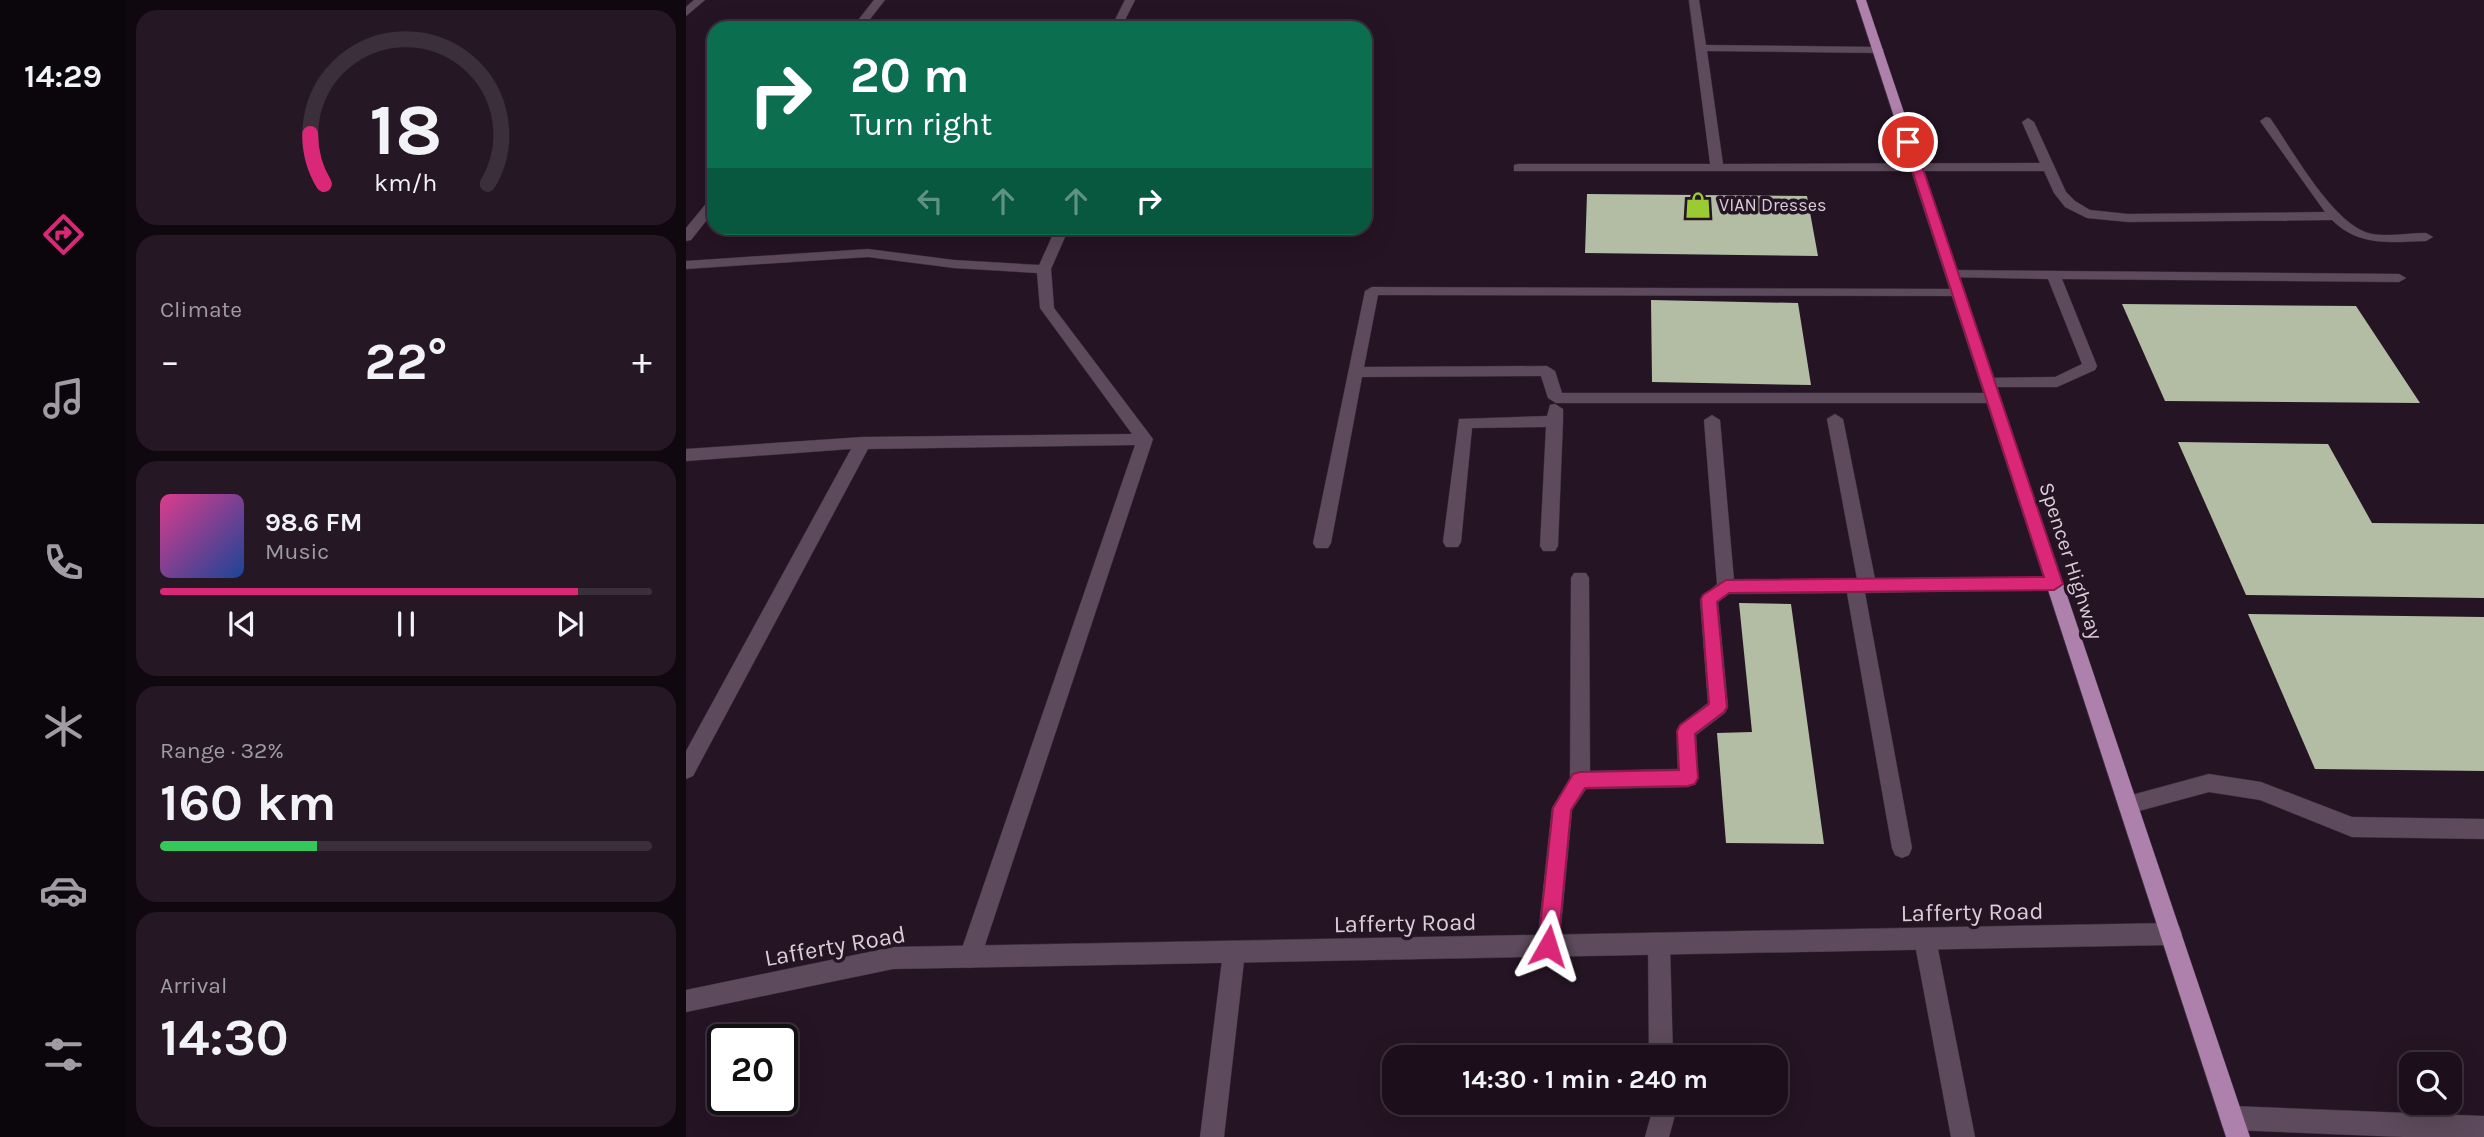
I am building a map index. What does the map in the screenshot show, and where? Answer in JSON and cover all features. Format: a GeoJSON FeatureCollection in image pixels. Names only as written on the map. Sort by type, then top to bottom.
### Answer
{"type":"FeatureCollection","features":[{"type":"Feature","properties":{"kind":"main road","name":"Spencer Highway"},"geometry":{"type":"LineString","coordinates":[[1861,0],[2235,1128]]}},
{"type":"Feature","properties":{"kind":"street"},"geometry":{"type":"LineString","coordinates":[[863,21],[880,0]]}},
{"type":"Feature","properties":{"kind":"street"},"geometry":{"type":"LineString","coordinates":[[1120,21],[1130,0]]}},
{"type":"Feature","properties":{"kind":"street"},"geometry":{"type":"LineString","coordinates":[[1694,0],[1717,169]]}},
{"type":"Feature","properties":{"kind":"street"},"geometry":{"type":"LineString","coordinates":[[686,13],[695,2]]}},
{"type":"Feature","properties":{"kind":"street"},"geometry":{"type":"LineString","coordinates":[[1701,48],[1878,50]]}},
{"type":"Feature","properties":{"kind":"street"},"geometry":{"type":"LineString","coordinates":[[2266,121],[2333,216],[2352,231],[2367,237],[2426,237]]}},
{"type":"Feature","properties":{"kind":"street"},"geometry":{"type":"LineString","coordinates":[[2028,122],[2060,193],[2070,204],[2087,214],[2107,217],[2333,216]]}},
{"type":"Feature","properties":{"kind":"street"},"geometry":{"type":"LineString","coordinates":[[1518,168],[1717,169],[1916,165],[2049,167]]}},
{"type":"Feature","properties":{"kind":"street"},"geometry":{"type":"LineString","coordinates":[[686,237],[707,212]]}},
{"type":"Feature","properties":{"kind":"street"},"geometry":{"type":"LineString","coordinates":[[1059,235],[1044,269],[1047,308],[1145,439]]}},
{"type":"Feature","properties":{"kind":"street"},"geometry":{"type":"LineString","coordinates":[[686,265],[867,253],[954,264],[1044,269]]}},
{"type":"Feature","properties":{"kind":"street"},"geometry":{"type":"LineString","coordinates":[[1952,274],[2399,278]]}},
{"type":"Feature","properties":{"kind":"street"},"geometry":{"type":"LineString","coordinates":[[1556,398],[1991,390],[2057,382],[2090,366],[2054,276]]}},
{"type":"Feature","properties":{"kind":"street"},"geometry":{"type":"LineString","coordinates":[[1322,543],[1372,292],[1959,293]]}},
{"type":"Feature","properties":{"kind":"street"},"geometry":{"type":"LineString","coordinates":[[1356,372],[1547,371],[1556,398],[1549,546]]}},
{"type":"Feature","properties":{"kind":"street"},"geometry":{"type":"LineString","coordinates":[[1835,419],[1902,848]]}},
{"type":"Feature","properties":{"kind":"street"},"geometry":{"type":"LineString","coordinates":[[1452,542],[1465,423],[1555,421]]}},
{"type":"Feature","properties":{"kind":"street"},"geometry":{"type":"LineString","coordinates":[[1713,421],[1726,586]]}},
{"type":"Feature","properties":{"kind":"street"},"geometry":{"type":"LineString","coordinates":[[686,455],[863,443],[1145,439]]}},
{"type":"Feature","properties":{"kind":"street"},"geometry":{"type":"LineString","coordinates":[[970,957],[1145,439]]}},
{"type":"Feature","properties":{"kind":"street"},"geometry":{"type":"LineString","coordinates":[[686,770],[863,443]]}},
{"type":"Feature","properties":{"kind":"street"},"geometry":{"type":"LineString","coordinates":[[1548,946],[1562,808],[1580,780],[1580,578]]}},
{"type":"Feature","properties":{"kind":"street"},"geometry":{"type":"LineString","coordinates":[[1580,780],[1688,778],[1686,731],[1718,707],[1709,599],[1726,586],[2054,584]]}},
{"type":"Feature","properties":{"kind":"street"},"geometry":{"type":"LineString","coordinates":[[2128,805],[2209,783],[2261,791],[2352,827],[2484,829]]}},
{"type":"Feature","properties":{"kind":"street","name":"Lafferty Road"},"geometry":{"type":"LineString","coordinates":[[686,1001],[892,958],[2171,934]]}},
{"type":"Feature","properties":{"kind":"street"},"geometry":{"type":"LineString","coordinates":[[1925,939],[1964,1137]]}},
{"type":"Feature","properties":{"kind":"street"},"geometry":{"type":"LineString","coordinates":[[1659,944],[1661,1045]]}},
{"type":"Feature","properties":{"kind":"street"},"geometry":{"type":"LineString","coordinates":[[1212,1137],[1234,952]]}},
{"type":"Feature","properties":{"kind":"street"},"geometry":{"type":"LineString","coordinates":[[1657,1137],[1663,1115]]}},
{"type":"Feature","properties":{"kind":"street"},"geometry":{"type":"LineString","coordinates":[[2235,1128],[2437,1131],[2484,1128]]}},
{"type":"Feature","properties":{"kind":"building"},"geometry":{"type":"Polygon","coordinates":[[[1587,194],[1807,196],[1818,256],[1585,253],[1587,194]]]}},
{"type":"Feature","properties":{"kind":"building"},"geometry":{"type":"Polygon","coordinates":[[[1651,300],[1798,303],[1811,385],[1652,382],[1651,300]]]}},
{"type":"Feature","properties":{"kind":"building"},"geometry":{"type":"Polygon","coordinates":[[[2122,304],[2356,306],[2420,403],[2165,401],[2122,304]]]}},
{"type":"Feature","properties":{"kind":"building"},"geometry":{"type":"Polygon","coordinates":[[[2178,442],[2328,444],[2372,523],[2484,524],[2484,598],[2246,595],[2178,442]]]}},
{"type":"Feature","properties":{"kind":"building"},"geometry":{"type":"Polygon","coordinates":[[[1739,603],[1791,604],[1824,844],[1726,843],[1717,733],[1752,732],[1739,603]]]}},
{"type":"Feature","properties":{"kind":"building"},"geometry":{"type":"Polygon","coordinates":[[[2248,614],[2484,617],[2484,771],[2315,769],[2248,614]]]}},
{"type":"Feature","properties":{"kind":"place","name":"VIAN Dresses"},"geometry":{"type":"Point","coordinates":[1698,205]}},
{"type":"Feature","properties":{"kind":"route"},"geometry":{"type":"LineString","coordinates":[[1548,946],[1562,808],[1580,780],[1688,778],[1686,731],[1718,707],[1709,599],[1726,586],[2054,584],[1908,142]]}}]}
